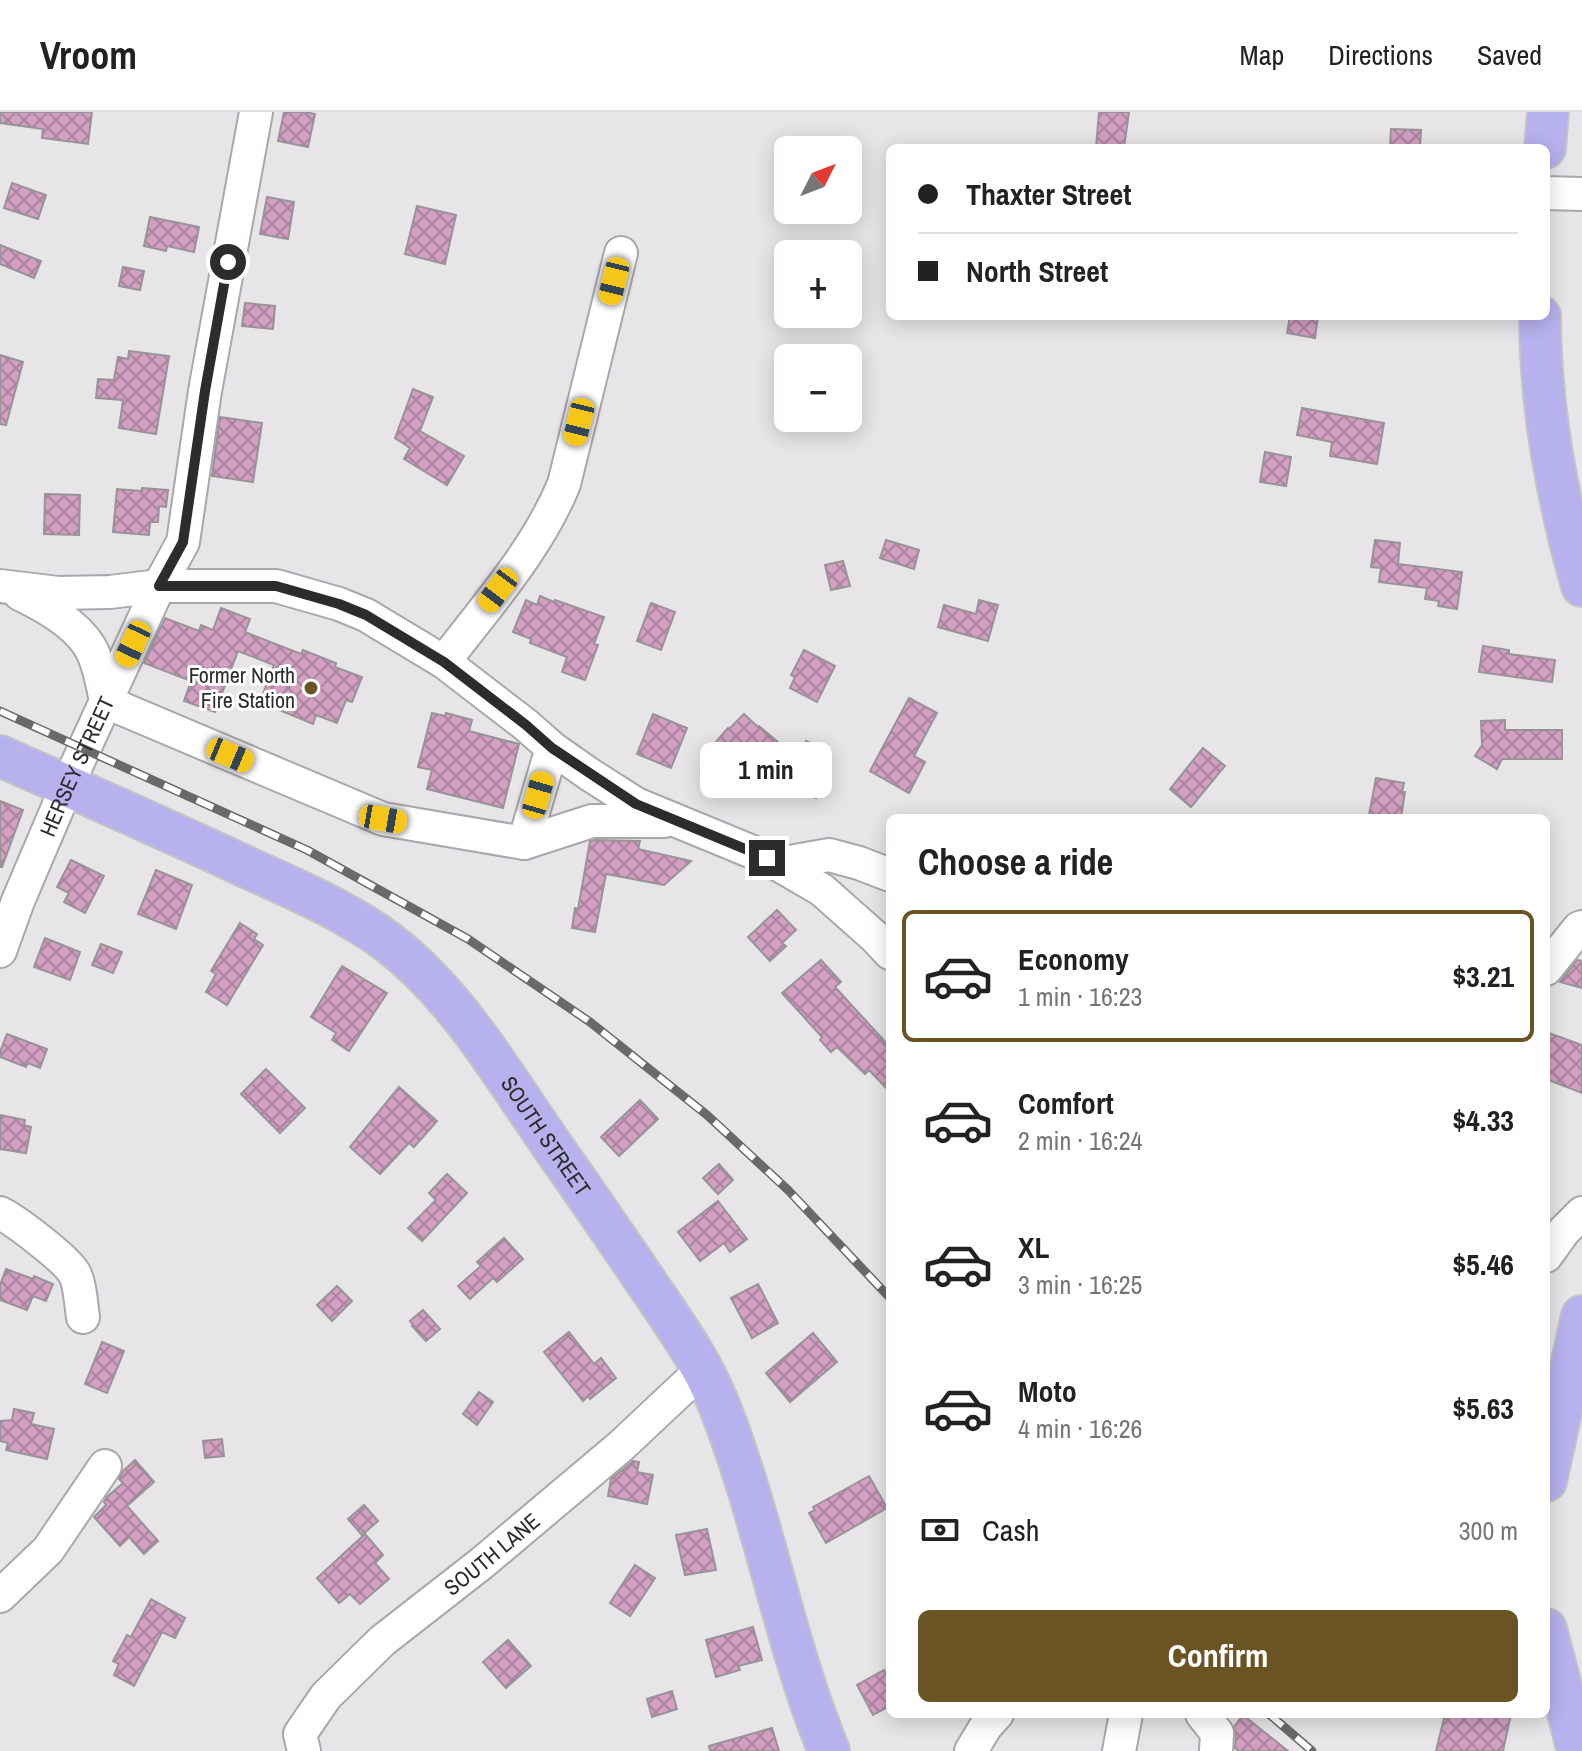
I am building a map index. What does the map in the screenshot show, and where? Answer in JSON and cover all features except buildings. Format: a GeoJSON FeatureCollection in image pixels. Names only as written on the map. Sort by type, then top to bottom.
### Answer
{"type":"FeatureCollection","features":[{"type":"Feature","properties":{"kind":"main road"},"geometry":{"type":"LineString","coordinates":[[1545,144],[1548,112]]}},
{"type":"Feature","properties":{"kind":"main road"},"geometry":{"type":"LineString","coordinates":[[1540,320],[1540,350],[1555,476],[1582,586]]}},
{"type":"Feature","properties":{"kind":"main road","name":"SOUTH STREET"},"geometry":{"type":"LineString","coordinates":[[0,756],[291,887],[344,915],[388,941],[420,969],[457,1011],[604,1220],[703,1369],[719,1404],[754,1508],[803,1683],[829,1751]]}},
{"type":"Feature","properties":{"kind":"main road"},"geometry":{"type":"LineString","coordinates":[[1550,1463],[1582,1316]]}},
{"type":"Feature","properties":{"kind":"main road"},"geometry":{"type":"LineString","coordinates":[[1550,1637],[1571,1678],[1578,1751]]}},
{"type":"Feature","properties":{"kind":"street","name":"HERSEY STREET"},"geometry":{"type":"LineString","coordinates":[[0,951],[67,786],[159,586],[183,542],[205,391],[256,112]]}},
{"type":"Feature","properties":{"kind":"street"},"geometry":{"type":"LineString","coordinates":[[1550,193],[1582,194]]}},
{"type":"Feature","properties":{"kind":"street"},"geometry":{"type":"LineString","coordinates":[[444,662],[534,543],[553,511],[564,484],[621,253]]}},
{"type":"Feature","properties":{"kind":"street"},"geometry":{"type":"LineString","coordinates":[[2,586],[58,593],[110,592],[159,586],[262,585],[285,588],[366,615],[444,662],[552,748],[636,804],[755,853],[822,890],[886,949]]}},
{"type":"Feature","properties":{"kind":"street"},"geometry":{"type":"LineString","coordinates":[[2,586],[44,605],[84,639],[92,650],[101,675],[106,702],[383,819],[524,843],[592,821],[679,822]]}},
{"type":"Feature","properties":{"kind":"street"},"geometry":{"type":"LineString","coordinates":[[524,843],[552,748]]}},
{"type":"Feature","properties":{"kind":"street"},"geometry":{"type":"LineString","coordinates":[[778,864],[829,855],[886,873]]}},
{"type":"Feature","properties":{"kind":"street"},"geometry":{"type":"LineString","coordinates":[[1550,964],[1582,927]]}},
{"type":"Feature","properties":{"kind":"street"},"geometry":{"type":"LineString","coordinates":[[0,1213],[12,1218],[75,1274],[83,1317]]}},
{"type":"Feature","properties":{"kind":"street"},"geometry":{"type":"LineString","coordinates":[[1550,1250],[1582,1213]]}},
{"type":"Feature","properties":{"kind":"street","name":"SOUTH LANE"},"geometry":{"type":"LineString","coordinates":[[304,1751],[300,1734],[326,1696],[382,1641],[482,1563],[611,1454],[703,1369]]}},
{"type":"Feature","properties":{"kind":"street"},"geometry":{"type":"LineString","coordinates":[[0,1596],[48,1550],[105,1466]]}},
{"type":"Feature","properties":{"kind":"street"},"geometry":{"type":"LineString","coordinates":[[1119,1751],[1125,1718]]}},
{"type":"Feature","properties":{"kind":"street"},"geometry":{"type":"LineString","coordinates":[[1205,1718],[1217,1733],[1216,1751]]}},
{"type":"Feature","properties":{"kind":"railway"},"geometry":{"type":"LineString","coordinates":[[0,711],[307,850],[468,939],[590,1022],[707,1115],[788,1190],[886,1294]]}},
{"type":"Feature","properties":{"kind":"railway"},"geometry":{"type":"LineString","coordinates":[[1274,1718],[1312,1751]]}},
{"type":"Feature","properties":{"kind":"place","name":"Former North Fire Station"},"geometry":{"type":"Point","coordinates":[311,688]}},
{"type":"Feature","properties":{"kind":"route"},"geometry":{"type":"LineString","coordinates":[[228,262],[183,542],[159,586],[276,586],[366,615],[444,662],[552,748],[636,804],[767,858]]}}]}
